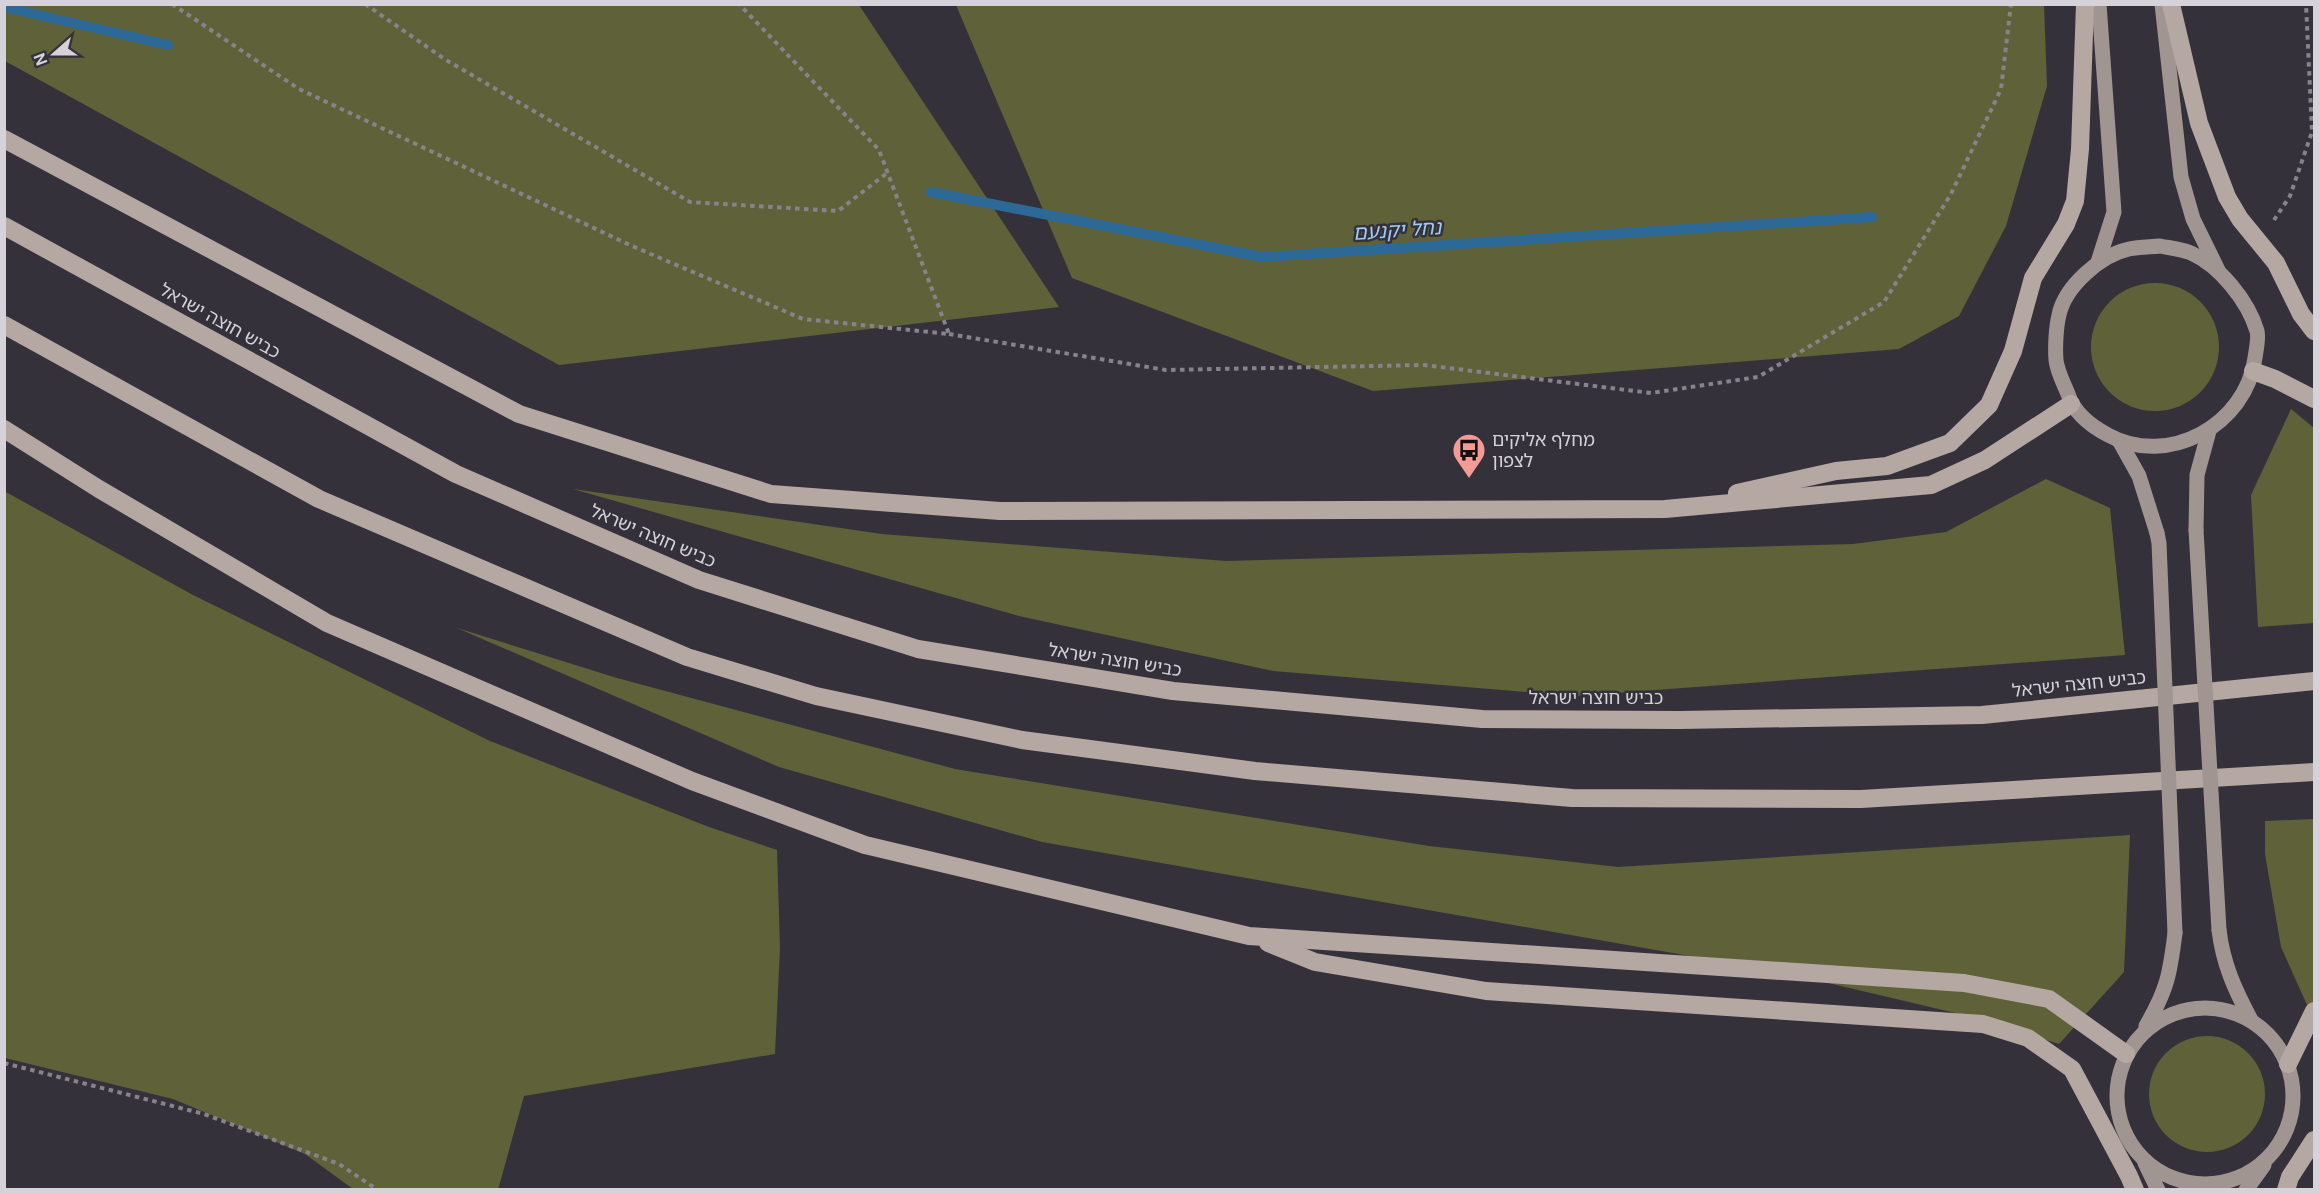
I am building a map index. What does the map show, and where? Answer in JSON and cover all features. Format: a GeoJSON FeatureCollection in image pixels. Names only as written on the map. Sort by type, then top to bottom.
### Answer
{"type":"FeatureCollection","features":[{"type":"Feature","properties":{"kind":"highway"},"geometry":{"type":"LineString","coordinates":[[1665,509],[1836,471],[1887,466],[1950,443],[1989,405],[2013,351],[2033,278],[2066,224],[2075,201],[2080,148],[2085,4]]}},
{"type":"Feature","properties":{"kind":"highway"},"geometry":{"type":"LineString","coordinates":[[2171,4],[2199,123],[2227,197],[2240,219],[2276,263],[2301,314],[2314,331]]}},
{"type":"Feature","properties":{"kind":"highway"},"geometry":{"type":"LineString","coordinates":[[4,139],[519,414],[771,494],[1000,511],[1665,509],[1931,485],[1985,460],[2071,405]]}},
{"type":"Feature","properties":{"kind":"highway","name":"כביש חוצה ישראל"},"geometry":{"type":"LineString","coordinates":[[4,226],[456,474],[699,580],[918,649],[1173,691],[1482,719],[1680,720],[1982,715],[2314,681]]}},
{"type":"Feature","properties":{"kind":"highway"},"geometry":{"type":"LineString","coordinates":[[4,325],[319,499],[687,657],[816,696],[1022,740],[1255,771],[1572,798],[1861,800],[2314,772]]}},
{"type":"Feature","properties":{"kind":"highway"},"geometry":{"type":"LineString","coordinates":[[2253,371],[2275,379],[2314,399]]}},
{"type":"Feature","properties":{"kind":"highway"},"geometry":{"type":"LineString","coordinates":[[4,429],[99,489],[327,623],[692,781],[865,845],[1250,936],[1316,962],[1486,991],[1983,1024],[2028,1038],[2072,1069],[2135,1190]]}},
{"type":"Feature","properties":{"kind":"highway"},"geometry":{"type":"LineString","coordinates":[[1250,936],[1964,982],[2049,999],[2126,1054]]}},
{"type":"Feature","properties":{"kind":"highway"},"geometry":{"type":"LineString","coordinates":[[2288,1064],[2314,1011]]}},
{"type":"Feature","properties":{"kind":"highway"},"geometry":{"type":"LineString","coordinates":[[2286,1190],[2290,1177],[2314,1140]]}},
{"type":"Feature","properties":{"kind":"main road"},"geometry":{"type":"LineString","coordinates":[[2098,262],[2114,212],[2099,4]]}},
{"type":"Feature","properties":{"kind":"main road"},"geometry":{"type":"LineString","coordinates":[[2162,4],[2181,177],[2193,219],[2218,270],[2238,293],[2258,332],[2253,371],[2232,410],[2209,431],[2181,444],[2150,447],[2120,442],[2093,427],[2071,405],[2056,361],[2059,314],[2074,285],[2098,262],[2128,249],[2160,246],[2191,253],[2218,270]]}},
{"type":"Feature","properties":{"kind":"main road"},"geometry":{"type":"LineString","coordinates":[[2209,431],[2198,475],[2196,530],[2219,930],[2222,952],[2229,975],[2251,1020]]}},
{"type":"Feature","properties":{"kind":"main road"},"geometry":{"type":"LineString","coordinates":[[2120,442],[2139,476],[2157,533],[2175,933],[2171,971],[2162,998],[2126,1054],[2117,1081],[2117,1109],[2126,1137],[2143,1160],[2158,1190]]}},
{"type":"Feature","properties":{"kind":"main road"},"geometry":{"type":"LineString","coordinates":[[2142,1031],[2167,1015],[2194,1007],[2224,1009],[2251,1020],[2273,1039],[2288,1064],[2293,1093],[2291,1112],[2284,1136],[2246,1190]]}},
{"type":"Feature","properties":{"kind":"main road"},"geometry":{"type":"LineString","coordinates":[[2143,1160],[2168,1177],[2197,1184],[2227,1182],[2254,1169],[2276,1148]]}},
{"type":"Feature","properties":{"kind":"path"},"geometry":{"type":"LineString","coordinates":[[172,4],[299,89],[632,246],[803,319],[949,334],[1167,370],[1424,365],[1651,393],[1758,377],[1884,302],[1951,194],[2001,89],[2011,4]]}},
{"type":"Feature","properties":{"kind":"path"},"geometry":{"type":"LineString","coordinates":[[365,4],[446,60],[690,202],[838,211],[887,173]]}},
{"type":"Feature","properties":{"kind":"path"},"geometry":{"type":"LineString","coordinates":[[739,4],[879,150],[949,334]]}},
{"type":"Feature","properties":{"kind":"path"},"geometry":{"type":"LineString","coordinates":[[2259,243],[2290,196],[2312,132],[2306,4]]}},
{"type":"Feature","properties":{"kind":"path"},"geometry":{"type":"LineString","coordinates":[[4,1063],[204,1114],[339,1164],[378,1190]]}},
{"type":"Feature","properties":{"kind":"green space"},"geometry":{"type":"Polygon","coordinates":[[[5,4],[859,5],[1059,307],[559,365],[5,61],[5,4]]]}},
{"type":"Feature","properties":{"kind":"green space"},"geometry":{"type":"Polygon","coordinates":[[[956,5],[2044,5],[2047,86],[2006,226],[1959,316],[1899,349],[1373,391],[1072,278],[956,5]]]}},
{"type":"Feature","properties":{"kind":"green space"},"geometry":{"type":"Polygon","coordinates":[[[2155,283],[2179,288],[2200,302],[2214,323],[2219,347],[2214,371],[2200,392],[2179,406],[2155,411],[2131,406],[2110,392],[2096,371],[2091,347],[2096,323],[2110,302],[2131,288],[2155,283]]]}},
{"type":"Feature","properties":{"kind":"green space"},"geometry":{"type":"Polygon","coordinates":[[[2291,409],[2314,428],[2314,623],[2258,627],[2251,495],[2291,409]]]}},
{"type":"Feature","properties":{"kind":"green space"},"geometry":{"type":"Polygon","coordinates":[[[2046,479],[2110,508],[2125,655],[1575,696],[1273,671],[1019,616],[573,489],[882,534],[1226,561],[1853,544],[1946,532],[2046,479]]]}},
{"type":"Feature","properties":{"kind":"green space"},"geometry":{"type":"Polygon","coordinates":[[[4,491],[193,595],[490,741],[709,827],[777,850],[780,948],[775,1054],[524,1096],[498,1190],[353,1189],[305,1154],[173,1099],[5,1058],[4,491]]]}},
{"type":"Feature","properties":{"kind":"green space"},"geometry":{"type":"Polygon","coordinates":[[[457,628],[617,678],[955,769],[1429,846],[1618,867],[2130,835],[2124,972],[2059,1044],[1985,1020],[1786,973],[1042,842],[779,767],[457,628]]]}},
{"type":"Feature","properties":{"kind":"green space"},"geometry":{"type":"Polygon","coordinates":[[[2314,819],[2314,1013],[2312,1016],[2281,947],[2265,854],[2265,821],[2314,819]]]}},
{"type":"Feature","properties":{"kind":"green space"},"geometry":{"type":"Polygon","coordinates":[[[2207,1036],[2229,1040],[2248,1053],[2261,1072],[2265,1094],[2261,1116],[2248,1135],[2229,1148],[2207,1152],[2185,1148],[2166,1135],[2153,1116],[2149,1094],[2153,1072],[2166,1053],[2185,1040],[2207,1036]]]}},
{"type":"Feature","properties":{"kind":"waterway","name":"נחל יקנעם"},"geometry":{"type":"LineString","coordinates":[[4,7],[168,45]]}},
{"type":"Feature","properties":{"kind":"waterway","name":"נחל יקנעם"},"geometry":{"type":"LineString","coordinates":[[931,192],[1262,257],[1872,217]]}},
{"type":"Feature","properties":{"kind":"place","name":"מחלף אליקים לצפון"},"geometry":{"type":"Point","coordinates":[1469,479]}}]}
